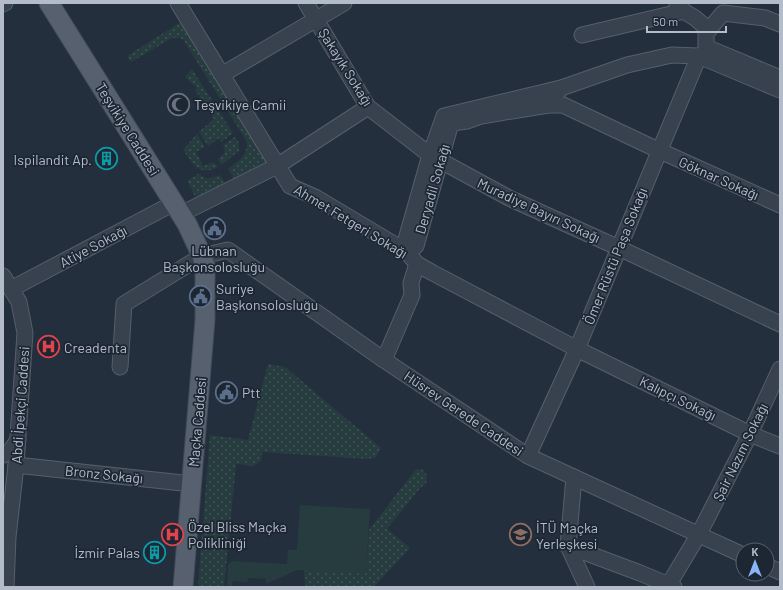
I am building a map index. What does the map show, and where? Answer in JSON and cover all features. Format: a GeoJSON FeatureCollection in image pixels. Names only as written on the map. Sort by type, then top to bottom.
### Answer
{"type":"FeatureCollection","features":[{"type":"Feature","properties":{"kind":"main road","name":"Teşvikiye Caddesi"},"geometry":{"type":"LineString","coordinates":[[49,3],[178,208],[202,256]]}},
{"type":"Feature","properties":{"kind":"main road","name":"Maçka Caddesi"},"geometry":{"type":"LineString","coordinates":[[183,587],[205,320],[205,266],[202,256]]}},
{"type":"Feature","properties":{"kind":"street","name":"Ahmet Fetgeri Sokağı"},"geometry":{"type":"LineString","coordinates":[[178,3],[290,186],[315,197],[407,252],[417,264],[576,349]]}},
{"type":"Feature","properties":{"kind":"street","name":"Şakayık Sokağı"},"geometry":{"type":"LineString","coordinates":[[306,3],[368,107],[435,158]]}},
{"type":"Feature","properties":{"kind":"street"},"geometry":{"type":"LineString","coordinates":[[222,74],[344,3]]}},
{"type":"Feature","properties":{"kind":"street"},"geometry":{"type":"LineString","coordinates":[[582,35],[680,7],[709,30],[723,13],[765,18],[780,24]]}},
{"type":"Feature","properties":{"kind":"street","name":"Ömer Rüstü Paşa Sokağı"},"geometry":{"type":"LineString","coordinates":[[528,456],[576,349],[658,150],[702,51],[706,33],[709,30]]}},
{"type":"Feature","properties":{"kind":"street","name":"Deryadil Sokağı"},"geometry":{"type":"LineString","coordinates":[[465,116],[560,88],[627,64],[702,51],[780,78]]}},
{"type":"Feature","properties":{"kind":"street","name":"Deryadil Sokağı"},"geometry":{"type":"LineString","coordinates":[[702,51],[780,90]]}},
{"type":"Feature","properties":{"kind":"street"},"geometry":{"type":"LineString","coordinates":[[548,105],[560,88]]}},
{"type":"Feature","properties":{"kind":"street","name":"Deryadil Sokağı"},"geometry":{"type":"LineString","coordinates":[[407,252],[405,243],[435,158],[444,116],[481,116],[548,105]]}},
{"type":"Feature","properties":{"kind":"street","name":"Göknar Sokağı"},"geometry":{"type":"LineString","coordinates":[[548,105],[563,105],[780,205]]}},
{"type":"Feature","properties":{"kind":"street","name":"Atiye Sokağı"},"geometry":{"type":"LineString","coordinates":[[11,289],[178,208],[278,166],[368,107]]}},
{"type":"Feature","properties":{"kind":"street","name":"Muradiye Bayırı Sokağı"},"geometry":{"type":"LineString","coordinates":[[435,158],[509,198],[780,324]]}},
{"type":"Feature","properties":{"kind":"street","name":"Hüsrev Gerede Caddesi"},"geometry":{"type":"LineString","coordinates":[[120,367],[124,304],[202,256],[228,250],[384,360],[528,456],[735,550]]}},
{"type":"Feature","properties":{"kind":"street"},"geometry":{"type":"LineString","coordinates":[[384,360],[412,295],[411,283],[417,264]]}},
{"type":"Feature","properties":{"kind":"street","name":"Abdi İpekçi Caddesi"},"geometry":{"type":"LineString","coordinates":[[3,276],[20,302],[25,333],[16,465],[8,537],[6,587]]}},
{"type":"Feature","properties":{"kind":"street","name":"Kalıpçı Sokağı"},"geometry":{"type":"LineString","coordinates":[[576,349],[750,434],[780,446]]}},
{"type":"Feature","properties":{"kind":"street","name":"Şair Nazım Sokağı"},"geometry":{"type":"LineString","coordinates":[[671,586],[750,434],[780,368]]}},
{"type":"Feature","properties":{"kind":"street"},"geometry":{"type":"LineString","coordinates":[[3,455],[10,451],[18,440]]}},
{"type":"Feature","properties":{"kind":"street","name":"Bronz Sokağı"},"geometry":{"type":"LineString","coordinates":[[16,465],[192,484]]}},
{"type":"Feature","properties":{"kind":"street"},"geometry":{"type":"LineString","coordinates":[[574,477],[568,546],[587,587]]}},
{"type":"Feature","properties":{"kind":"street"},"geometry":{"type":"LineString","coordinates":[[3,522],[8,537]]}},
{"type":"Feature","properties":{"kind":"street"},"geometry":{"type":"LineString","coordinates":[[568,546],[671,586]]}},
{"type":"Feature","properties":{"kind":"green space"},"geometry":{"type":"Polygon","coordinates":[[[184,20],[270,162],[235,180],[228,169],[244,155],[247,142],[184,41],[180,38],[172,38],[131,62],[127,56],[184,20]]]}},
{"type":"Feature","properties":{"kind":"green space"},"geometry":{"type":"Polygon","coordinates":[[[192,69],[233,133],[221,142],[219,138],[208,146],[199,132],[214,119],[199,98],[200,96],[195,91],[197,88],[185,77],[192,69]]]}},
{"type":"Feature","properties":{"kind":"green space"},"geometry":{"type":"Polygon","coordinates":[[[197,134],[205,147],[196,152],[203,166],[214,162],[218,167],[206,171],[201,170],[197,168],[183,150],[197,134]]]}},
{"type":"Feature","properties":{"kind":"green space"},"geometry":{"type":"Polygon","coordinates":[[[235,137],[239,143],[239,151],[221,165],[218,159],[224,154],[225,150],[223,145],[235,137]]]}},
{"type":"Feature","properties":{"kind":"green space"},"geometry":{"type":"Polygon","coordinates":[[[198,174],[208,179],[220,175],[226,184],[196,198],[187,181],[198,174]]]}},
{"type":"Feature","properties":{"kind":"green space"},"geometry":{"type":"Polygon","coordinates":[[[268,364],[285,367],[381,448],[376,457],[368,459],[262,452],[261,461],[253,466],[236,464],[224,587],[198,587],[210,435],[248,440],[268,364]]]}},
{"type":"Feature","properties":{"kind":"green space"},"geometry":{"type":"Polygon","coordinates":[[[416,469],[424,470],[427,476],[426,484],[421,487],[387,529],[410,548],[374,587],[305,586],[304,570],[366,573],[369,530],[416,469]]]}},
{"type":"Feature","properties":{"kind":"green space"},"geometry":{"type":"Polygon","coordinates":[[[300,505],[370,509],[366,574],[297,570],[266,584],[266,579],[248,578],[247,582],[233,581],[232,586],[227,586],[228,565],[232,561],[287,564],[288,550],[297,550],[300,505]]]}},
{"type":"Feature","properties":{"kind":"place","name":"Teşvikiye Camii"},"geometry":{"type":"Point","coordinates":[178,104]}},
{"type":"Feature","properties":{"kind":"place","name":"Ispilandit Ap."},"geometry":{"type":"Point","coordinates":[107,159]}},
{"type":"Feature","properties":{"kind":"place","name":"Lübnan Başkonsolosluğu"},"geometry":{"type":"Point","coordinates":[214,228]}},
{"type":"Feature","properties":{"kind":"place","name":"Suriye Başkonsolosluğu"},"geometry":{"type":"Point","coordinates":[201,296]}},
{"type":"Feature","properties":{"kind":"place","name":"Creadenta"},"geometry":{"type":"Point","coordinates":[49,347]}},
{"type":"Feature","properties":{"kind":"place","name":"Ptt"},"geometry":{"type":"Point","coordinates":[227,392]}},
{"type":"Feature","properties":{"kind":"place","name":"Özel Bliss Maçka Polikliniği"},"geometry":{"type":"Point","coordinates":[173,534]}},
{"type":"Feature","properties":{"kind":"place","name":"İTÜ Maçka Yerleşkesi"},"geometry":{"type":"Point","coordinates":[521,535]}},
{"type":"Feature","properties":{"kind":"place","name":"İzmir Palas"},"geometry":{"type":"Point","coordinates":[155,552]}}]}
